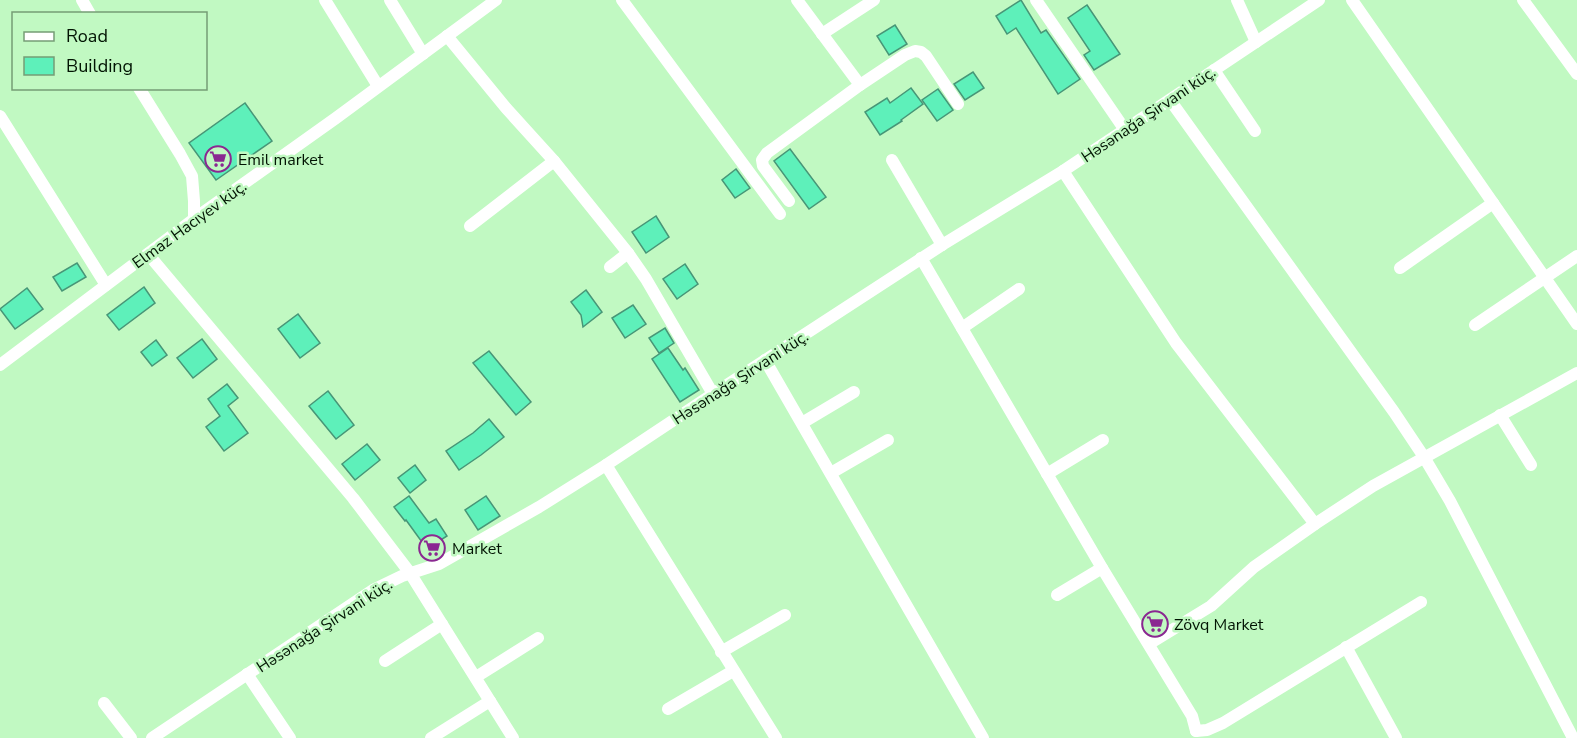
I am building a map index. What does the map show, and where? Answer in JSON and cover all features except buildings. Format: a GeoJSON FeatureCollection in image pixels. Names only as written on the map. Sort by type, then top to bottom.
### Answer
{"type":"FeatureCollection","features":[{"type":"Feature","properties":{"kind":"street"},"geometry":{"type":"LineString","coordinates":[[325,0],[378,86]]}},
{"type":"Feature","properties":{"kind":"street"},"geometry":{"type":"LineString","coordinates":[[390,0],[423,54]]}},
{"type":"Feature","properties":{"kind":"street","name":"Elmaz Hacıyev küç."},"geometry":{"type":"LineString","coordinates":[[0,364],[194,219],[496,0]]}},
{"type":"Feature","properties":{"kind":"street"},"geometry":{"type":"LineString","coordinates":[[622,0],[780,214]]}},
{"type":"Feature","properties":{"kind":"street"},"geometry":{"type":"LineString","coordinates":[[797,0],[860,85]]}},
{"type":"Feature","properties":{"kind":"street"},"geometry":{"type":"LineString","coordinates":[[822,34],[874,0]]}},
{"type":"Feature","properties":{"kind":"street"},"geometry":{"type":"LineString","coordinates":[[1036,0],[1125,130]]}},
{"type":"Feature","properties":{"kind":"street"},"geometry":{"type":"LineString","coordinates":[[1237,0],[1256,42]]}},
{"type":"Feature","properties":{"kind":"street","name":"Həsənağa Şirvani küç."},"geometry":{"type":"LineString","coordinates":[[152,738],[373,590],[410,573],[431,568],[461,553],[606,465],[921,258],[1063,171],[1319,0]]}},
{"type":"Feature","properties":{"kind":"street"},"geometry":{"type":"LineString","coordinates":[[1352,0],[1577,324]]}},
{"type":"Feature","properties":{"kind":"street"},"geometry":{"type":"LineString","coordinates":[[1523,0],[1577,74]]}},
{"type":"Feature","properties":{"kind":"street"},"geometry":{"type":"LineString","coordinates":[[447,36],[628,252],[713,394]]}},
{"type":"Feature","properties":{"kind":"street"},"geometry":{"type":"LineString","coordinates":[[789,201],[763,166],[762,160],[767,153],[905,55],[915,51],[926,56],[958,104]]}},
{"type":"Feature","properties":{"kind":"street"},"geometry":{"type":"LineString","coordinates":[[1214,70],[1255,131]]}},
{"type":"Feature","properties":{"kind":"street"},"geometry":{"type":"LineString","coordinates":[[140,90],[188,167],[193,183],[194,219]]}},
{"type":"Feature","properties":{"kind":"street"},"geometry":{"type":"LineString","coordinates":[[1170,100],[1424,457],[1450,501],[1573,738]]}},
{"type":"Feature","properties":{"kind":"street"},"geometry":{"type":"LineString","coordinates":[[0,116],[106,285]]}},
{"type":"Feature","properties":{"kind":"street"},"geometry":{"type":"LineString","coordinates":[[892,160],[942,245]]}},
{"type":"Feature","properties":{"kind":"street"},"geometry":{"type":"LineString","coordinates":[[470,226],[554,161]]}},
{"type":"Feature","properties":{"kind":"street"},"geometry":{"type":"LineString","coordinates":[[1063,171],[1176,343],[1315,524]]}},
{"type":"Feature","properties":{"kind":"street"},"geometry":{"type":"LineString","coordinates":[[1400,268],[1493,203]]}},
{"type":"Feature","properties":{"kind":"street"},"geometry":{"type":"LineString","coordinates":[[610,267],[628,252]]}},
{"type":"Feature","properties":{"kind":"street"},"geometry":{"type":"LineString","coordinates":[[148,254],[353,498],[410,573],[513,738]]}},
{"type":"Feature","properties":{"kind":"street"},"geometry":{"type":"LineString","coordinates":[[1475,325],[1577,256]]}},
{"type":"Feature","properties":{"kind":"street"},"geometry":{"type":"LineString","coordinates":[[921,258],[1102,568],[1192,716],[1195,735],[1223,723],[1420,602]]}},
{"type":"Feature","properties":{"kind":"street"},"geometry":{"type":"LineString","coordinates":[[962,328],[1019,289]]}},
{"type":"Feature","properties":{"kind":"street"},"geometry":{"type":"LineString","coordinates":[[765,360],[983,738]]}},
{"type":"Feature","properties":{"kind":"street"},"geometry":{"type":"LineString","coordinates":[[1149,644],[1212,606],[1254,567],[1373,486],[1577,373]]}},
{"type":"Feature","properties":{"kind":"street"},"geometry":{"type":"LineString","coordinates":[[802,423],[854,392]]}},
{"type":"Feature","properties":{"kind":"street"},"geometry":{"type":"LineString","coordinates":[[1500,415],[1531,465]]}},
{"type":"Feature","properties":{"kind":"street"},"geometry":{"type":"LineString","coordinates":[[831,473],[888,440]]}},
{"type":"Feature","properties":{"kind":"street"},"geometry":{"type":"LineString","coordinates":[[1047,474],[1103,440]]}},
{"type":"Feature","properties":{"kind":"street"},"geometry":{"type":"LineString","coordinates":[[606,465],[776,738]]}},
{"type":"Feature","properties":{"kind":"street"},"geometry":{"type":"LineString","coordinates":[[1057,595],[1102,568]]}},
{"type":"Feature","properties":{"kind":"street"},"geometry":{"type":"LineString","coordinates":[[721,652],[785,615]]}},
{"type":"Feature","properties":{"kind":"street"},"geometry":{"type":"LineString","coordinates":[[385,661],[442,624]]}},
{"type":"Feature","properties":{"kind":"street"},"geometry":{"type":"LineString","coordinates":[[476,677],[538,638]]}},
{"type":"Feature","properties":{"kind":"street"},"geometry":{"type":"LineString","coordinates":[[1346,647],[1396,738]]}},
{"type":"Feature","properties":{"kind":"street"},"geometry":{"type":"LineString","coordinates":[[668,709],[733,671]]}},
{"type":"Feature","properties":{"kind":"street"},"geometry":{"type":"LineString","coordinates":[[247,674],[290,738]]}},
{"type":"Feature","properties":{"kind":"street"},"geometry":{"type":"LineString","coordinates":[[431,738],[490,701]]}},
{"type":"Feature","properties":{"kind":"street"},"geometry":{"type":"LineString","coordinates":[[104,703],[131,738]]}},
{"type":"Feature","properties":{"kind":"place","name":"Emil market"},"geometry":{"type":"Point","coordinates":[218,159]}},
{"type":"Feature","properties":{"kind":"place","name":"Market"},"geometry":{"type":"Point","coordinates":[432,548]}},
{"type":"Feature","properties":{"kind":"place","name":"Zövq Market"},"geometry":{"type":"Point","coordinates":[1155,624]}}]}
